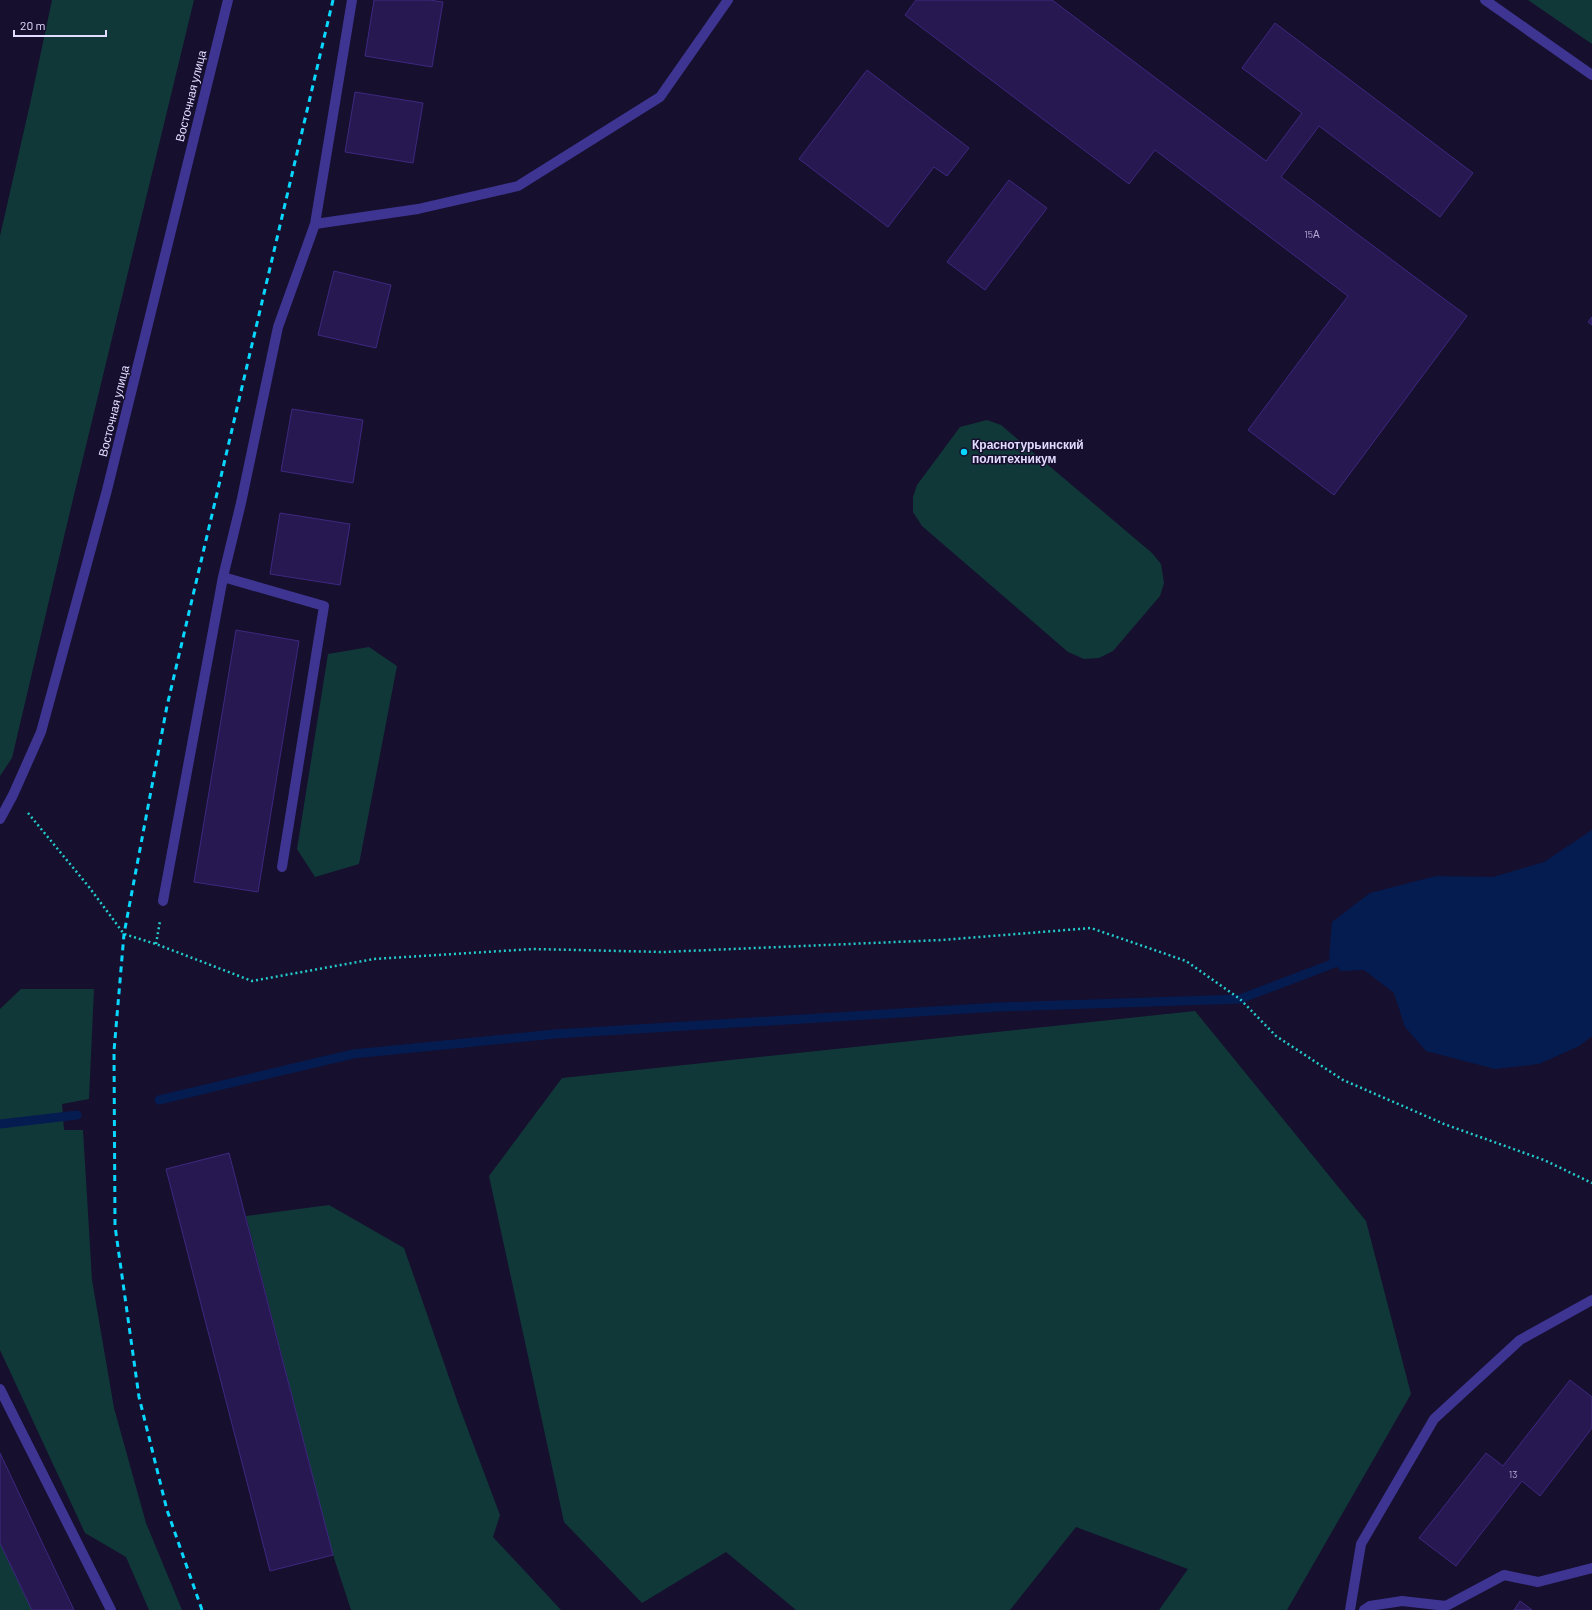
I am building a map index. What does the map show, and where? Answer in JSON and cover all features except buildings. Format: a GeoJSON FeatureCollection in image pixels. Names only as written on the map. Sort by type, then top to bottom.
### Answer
{"type":"FeatureCollection","features":[{"type":"Feature","properties":{"kind":"street","name":"Восточная улица"},"geometry":{"type":"LineString","coordinates":[[0,819],[13,795],[41,732],[107,490],[228,0]]}},
{"type":"Feature","properties":{"kind":"street"},"geometry":{"type":"LineString","coordinates":[[163,901],[223,577],[241,503],[278,327],[315,224],[352,0]]}},
{"type":"Feature","properties":{"kind":"street"},"geometry":{"type":"LineString","coordinates":[[315,224],[418,208],[518,186],[660,97],[728,0]]}},
{"type":"Feature","properties":{"kind":"street"},"geometry":{"type":"LineString","coordinates":[[1485,0],[1592,75]]}},
{"type":"Feature","properties":{"kind":"street"},"geometry":{"type":"LineString","coordinates":[[223,577],[324,606],[282,867]]}},
{"type":"Feature","properties":{"kind":"street"},"geometry":{"type":"LineString","coordinates":[[1350,1610],[1361,1544],[1434,1419],[1520,1340],[1592,1300]]}},
{"type":"Feature","properties":{"kind":"street"},"geometry":{"type":"LineString","coordinates":[[0,1388],[111,1610]]}},
{"type":"Feature","properties":{"kind":"street"},"geometry":{"type":"LineString","coordinates":[[1364,1610],[1370,1606],[1402,1601],[1446,1606],[1504,1575],[1538,1582],[1592,1568]]}},
{"type":"Feature","properties":{"kind":"path"},"geometry":{"type":"LineString","coordinates":[[13,795],[89,887],[124,934],[156,944],[252,981],[374,959],[534,949],[664,952],[942,940],[1091,928],[1186,961],[1240,999],[1276,1036],[1343,1080],[1444,1124],[1544,1160],[1592,1183]]}},
{"type":"Feature","properties":{"kind":"green space"},"geometry":{"type":"Polygon","coordinates":[[[52,0],[194,0],[12,758],[0,776],[0,236],[52,0]]]}},
{"type":"Feature","properties":{"kind":"green space"},"geometry":{"type":"Polygon","coordinates":[[[1528,0],[1592,0],[1592,44],[1528,0]]]}},
{"type":"Feature","properties":{"kind":"green space"},"geometry":{"type":"Polygon","coordinates":[[[987,420],[1001,425],[1152,553],[1161,564],[1164,583],[1160,596],[1113,651],[1099,658],[1084,659],[1068,652],[922,526],[913,512],[913,497],[917,485],[960,427],[987,420]]]}},
{"type":"Feature","properties":{"kind":"green space"},"geometry":{"type":"Polygon","coordinates":[[[369,647],[397,666],[359,864],[315,877],[297,849],[328,654],[369,647]]]}},
{"type":"Feature","properties":{"kind":"green space"},"geometry":{"type":"Polygon","coordinates":[[[21,989],[94,989],[89,1099],[62,1104],[64,1130],[83,1130],[92,1280],[114,1408],[146,1523],[182,1610],[149,1610],[126,1557],[85,1533],[0,1350],[0,1009],[21,989]]]}},
{"type":"Feature","properties":{"kind":"green space"},"geometry":{"type":"Polygon","coordinates":[[[1195,1011],[1366,1221],[1411,1394],[1287,1610],[1159,1610],[1188,1569],[1076,1527],[1010,1610],[796,1610],[726,1552],[642,1603],[564,1522],[489,1176],[562,1078],[1195,1011]]]}},
{"type":"Feature","properties":{"kind":"green space"},"geometry":{"type":"Polygon","coordinates":[[[329,1205],[404,1248],[459,1406],[500,1515],[493,1537],[561,1610],[351,1610],[333,1555],[246,1216],[329,1205]]]}},
{"type":"Feature","properties":{"kind":"green space"},"geometry":{"type":"Polygon","coordinates":[[[0,1543],[32,1610],[0,1610],[0,1543]]]}},
{"type":"Feature","properties":{"kind":"water"},"geometry":{"type":"Polygon","coordinates":[[[1592,830],[1592,1036],[1579,1046],[1539,1064],[1495,1069],[1426,1051],[1405,1027],[1394,993],[1364,970],[1341,971],[1329,959],[1332,922],[1370,893],[1436,876],[1493,877],[1544,862],[1592,830]]]}},
{"type":"Feature","properties":{"kind":"waterway"},"geometry":{"type":"LineString","coordinates":[[159,1100],[353,1054],[555,1034],[999,1007],[1240,999],[1345,959]]}},
{"type":"Feature","properties":{"kind":"waterway"},"geometry":{"type":"LineString","coordinates":[[0,1124],[77,1115]]}},
{"type":"Feature","properties":{"kind":"railway"},"geometry":{"type":"LineString","coordinates":[[202,1610],[167,1510],[139,1397],[115,1226],[114,1051],[124,934],[167,706],[333,0]]}},
{"type":"Feature","properties":{"kind":"place","name":"Краснотурьинский политехникум"},"geometry":{"type":"Point","coordinates":[964,452]}}]}
